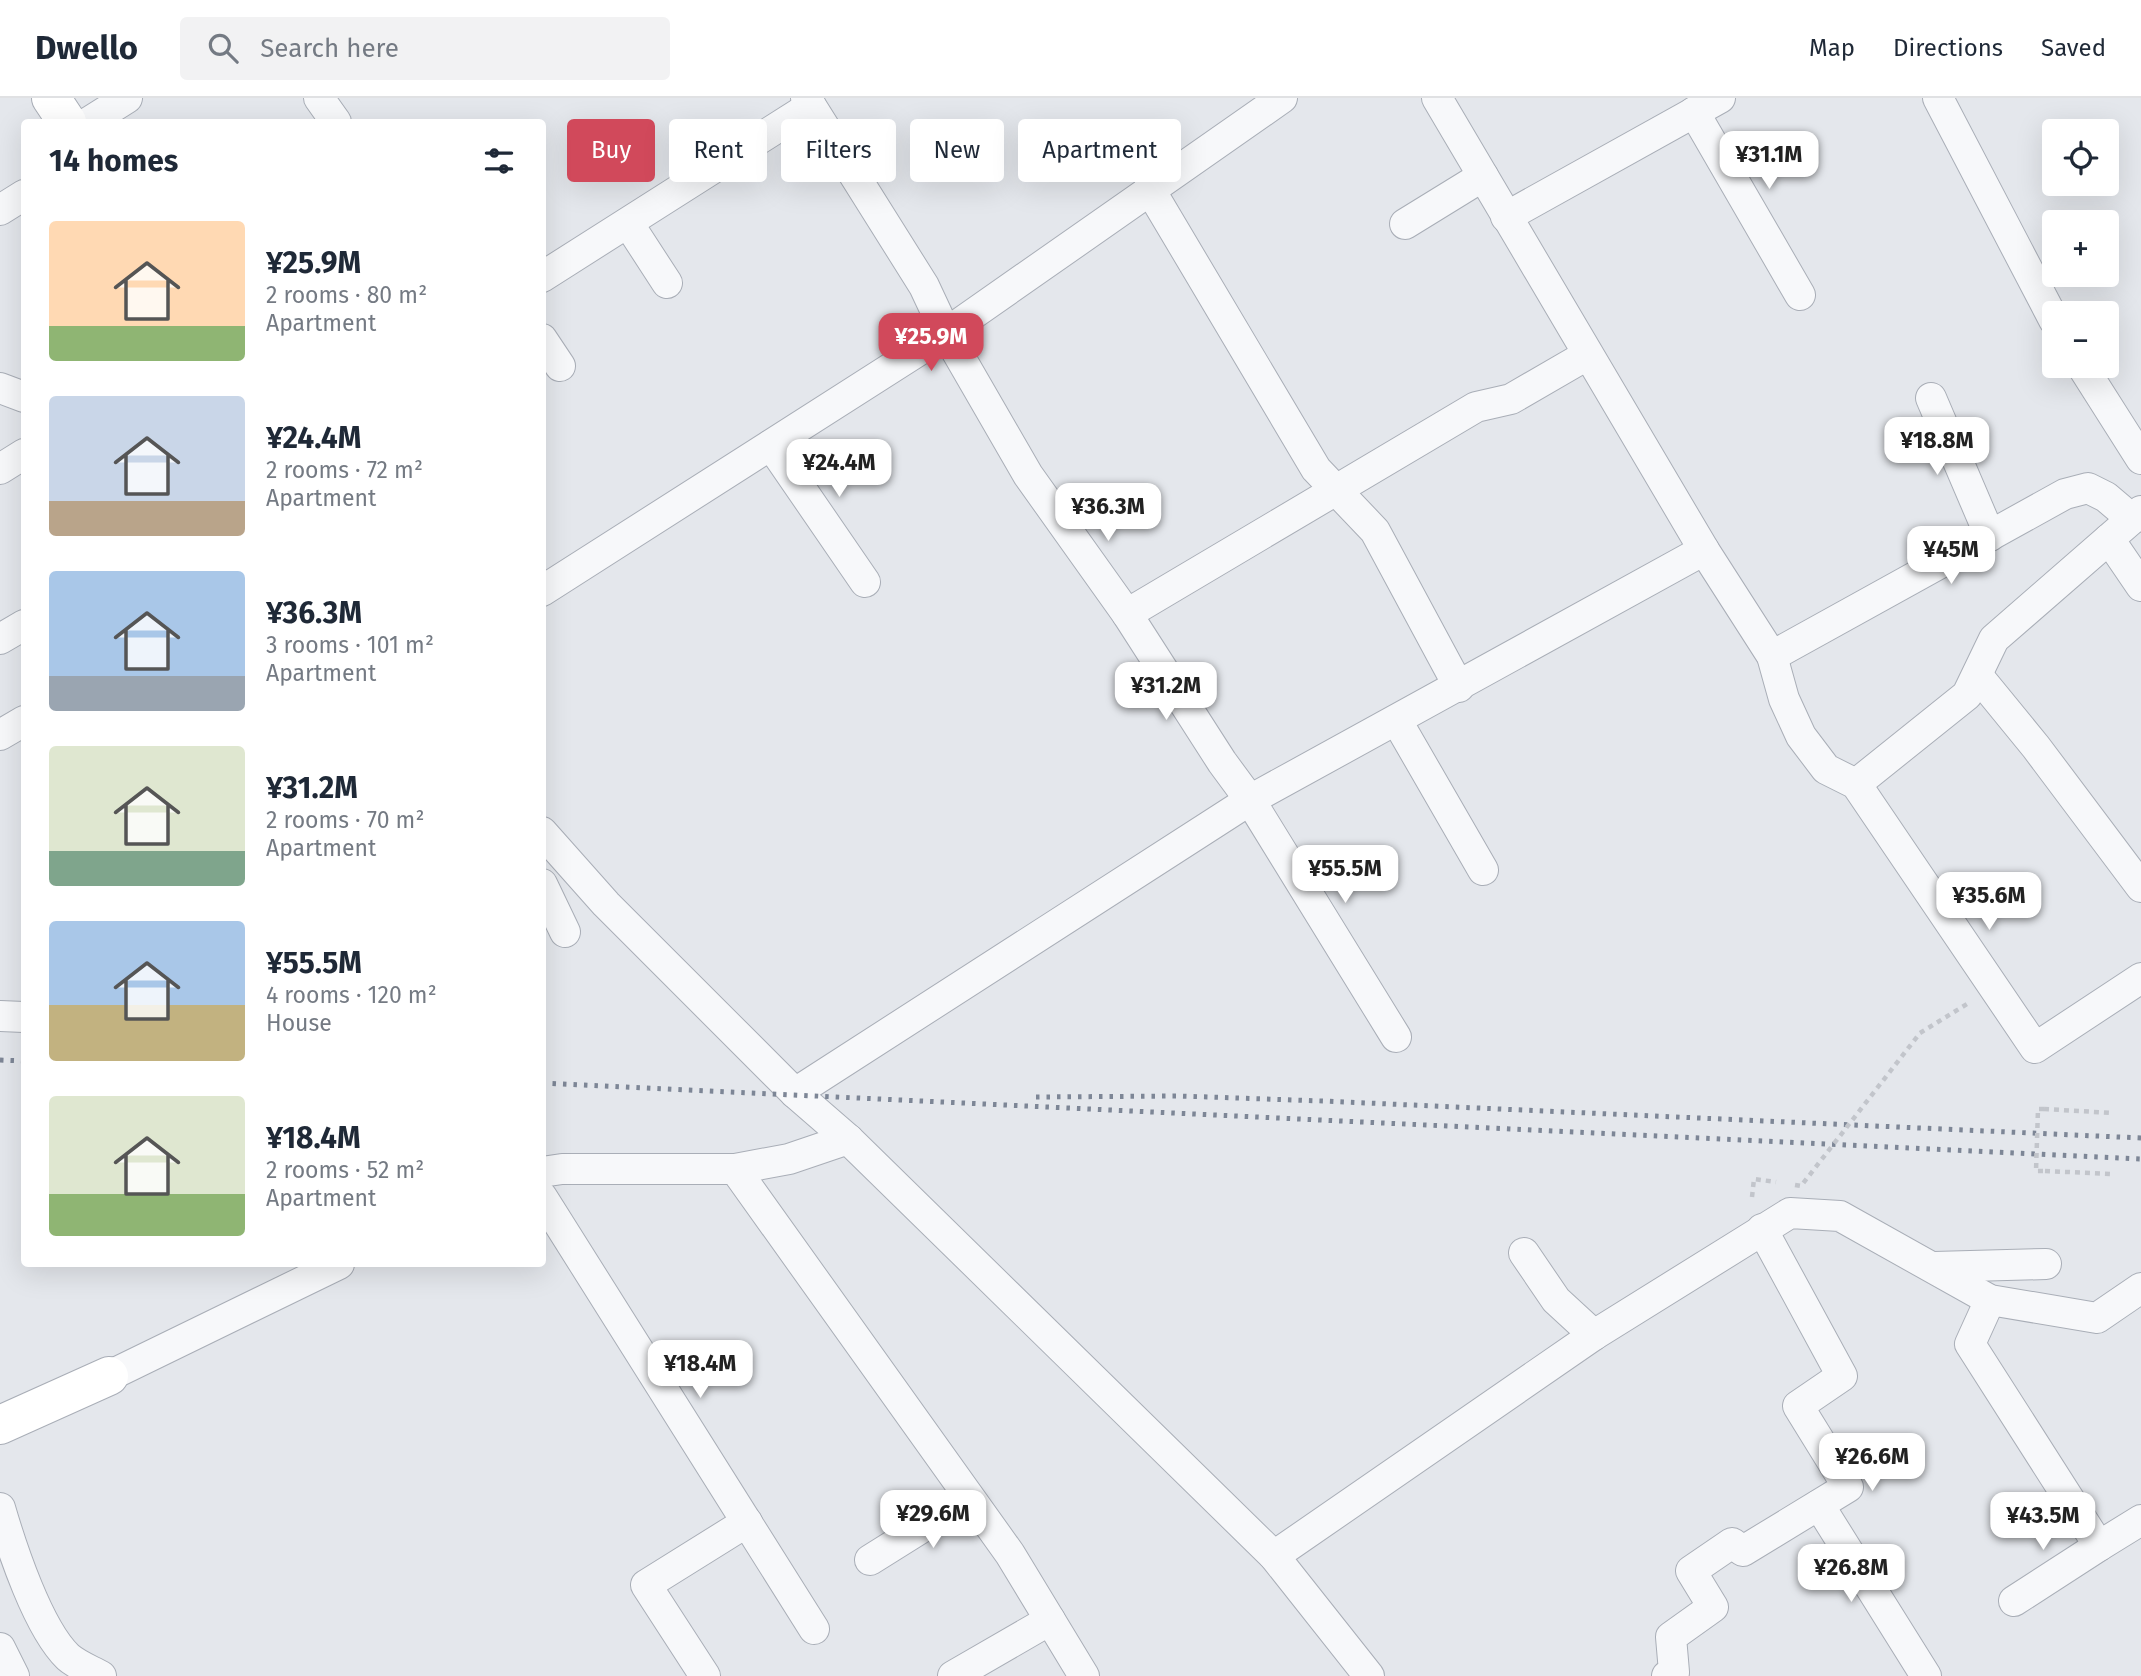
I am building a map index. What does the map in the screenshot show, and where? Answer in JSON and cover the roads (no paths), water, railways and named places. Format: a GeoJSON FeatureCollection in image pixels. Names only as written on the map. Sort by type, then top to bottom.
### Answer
{"type":"FeatureCollection","features":[{"type":"Feature","properties":{"kind":"street"},"geometry":{"type":"LineString","coordinates":[[51,98],[65,119]]}},
{"type":"Feature","properties":{"kind":"street"},"geometry":{"type":"LineString","coordinates":[[94,119],[127,98]]}},
{"type":"Feature","properties":{"kind":"street"},"geometry":{"type":"LineString","coordinates":[[319,98],[334,119]]}},
{"type":"Feature","properties":{"kind":"street"},"geometry":{"type":"LineString","coordinates":[[546,588],[946,333],[1149,188],[1282,98]]}},
{"type":"Feature","properties":{"kind":"street"},"geometry":{"type":"LineString","coordinates":[[1437,98],[1704,550],[1772,656],[1784,699],[1801,736],[1826,769],[1856,785],[2035,1048],[2141,978]]}},
{"type":"Feature","properties":{"kind":"street"},"geometry":{"type":"LineString","coordinates":[[1506,217],[1720,98]]}},
{"type":"Feature","properties":{"kind":"street"},"geometry":{"type":"LineString","coordinates":[[1938,98],[2044,301]]}},
{"type":"Feature","properties":{"kind":"street"},"geometry":{"type":"LineString","coordinates":[[546,274],[808,102],[923,286],[946,333],[1028,475],[1127,614],[1222,762],[1250,800],[1396,1037]]}},
{"type":"Feature","properties":{"kind":"street"},"geometry":{"type":"LineString","coordinates":[[1694,112],[1800,295]]}},
{"type":"Feature","properties":{"kind":"street"},"geometry":{"type":"LineString","coordinates":[[1405,224],[1483,176]]}},
{"type":"Feature","properties":{"kind":"street"},"geometry":{"type":"LineString","coordinates":[[1149,188],[1316,469],[1375,531],[1459,687]]}},
{"type":"Feature","properties":{"kind":"street"},"geometry":{"type":"LineString","coordinates":[[0,210],[21,197]]}},
{"type":"Feature","properties":{"kind":"street"},"geometry":{"type":"LineString","coordinates":[[628,223],[667,283]]}},
{"type":"Feature","properties":{"kind":"street"},"geometry":{"type":"LineString","coordinates":[[546,346],[560,366]]}},
{"type":"Feature","properties":{"kind":"street"},"geometry":{"type":"LineString","coordinates":[[1127,614],[1476,407],[1511,399],[1587,355]]}},
{"type":"Feature","properties":{"kind":"street"},"geometry":{"type":"LineString","coordinates":[[2090,378],[2141,459]]}},
{"type":"Feature","properties":{"kind":"street"},"geometry":{"type":"LineString","coordinates":[[0,388],[21,396]]}},
{"type":"Feature","properties":{"kind":"street"},"geometry":{"type":"LineString","coordinates":[[1931,398],[1990,536]]}},
{"type":"Feature","properties":{"kind":"street"},"geometry":{"type":"LineString","coordinates":[[771,445],[865,582]]}},
{"type":"Feature","properties":{"kind":"street"},"geometry":{"type":"LineString","coordinates":[[0,469],[21,456]]}},
{"type":"Feature","properties":{"kind":"street"},"geometry":{"type":"LineString","coordinates":[[1772,656],[2065,495],[2088,488],[2136,515],[1994,639],[1967,695],[1856,785]]}},
{"type":"Feature","properties":{"kind":"street"},"geometry":{"type":"LineString","coordinates":[[2109,539],[2141,586]]}},
{"type":"Feature","properties":{"kind":"street"},"geometry":{"type":"LineString","coordinates":[[795,1093],[1250,800],[1704,550]]}},
{"type":"Feature","properties":{"kind":"street"},"geometry":{"type":"LineString","coordinates":[[0,639],[21,627]]}},
{"type":"Feature","properties":{"kind":"street"},"geometry":{"type":"LineString","coordinates":[[1978,676],[2036,747],[2141,887]]}},
{"type":"Feature","properties":{"kind":"street"},"geometry":{"type":"LineString","coordinates":[[1397,721],[1483,870]]}},
{"type":"Feature","properties":{"kind":"street"},"geometry":{"type":"LineString","coordinates":[[0,735],[21,723]]}},
{"type":"Feature","properties":{"kind":"street"},"geometry":{"type":"LineString","coordinates":[[546,836],[606,904],[795,1093],[848,1139],[1274,1556],[1369,1676]]}},
{"type":"Feature","properties":{"kind":"street"},"geometry":{"type":"LineString","coordinates":[[546,892],[565,932]]}},
{"type":"Feature","properties":{"kind":"street"},"geometry":{"type":"LineString","coordinates":[[0,1016],[21,1017]]}},
{"type":"Feature","properties":{"kind":"street"},"geometry":{"type":"LineString","coordinates":[[546,1171],[562,1169],[735,1169],[789,1159],[848,1139]]}},
{"type":"Feature","properties":{"kind":"street"},"geometry":{"type":"LineString","coordinates":[[735,1169],[1010,1554],[1084,1676]]}},
{"type":"Feature","properties":{"kind":"street"},"geometry":{"type":"LineString","coordinates":[[546,1203],[814,1629]]}},
{"type":"Feature","properties":{"kind":"street"},"geometry":{"type":"LineString","coordinates":[[1274,1556],[1594,1335],[1790,1213],[1840,1216],[1990,1300],[2097,1318],[2141,1288]]}},
{"type":"Feature","properties":{"kind":"street"},"geometry":{"type":"LineString","coordinates":[[1667,1676],[1674,1672],[1671,1637],[1713,1607],[1691,1571],[1732,1543],[1743,1551],[1848,1487],[1798,1406],[1842,1376],[1762,1229]]}},
{"type":"Feature","properties":{"kind":"street"},"geometry":{"type":"LineString","coordinates":[[1524,1253],[1556,1300],[1594,1335]]}},
{"type":"Feature","properties":{"kind":"street"},"geometry":{"type":"LineString","coordinates":[[1933,1267],[2046,1264]]}},
{"type":"Feature","properties":{"kind":"street"},"geometry":{"type":"LineString","coordinates":[[0,1425],[333,1267]]}},
{"type":"Feature","properties":{"kind":"street"},"geometry":{"type":"LineString","coordinates":[[1990,1300],[1970,1344],[2099,1546]]}},
{"type":"Feature","properties":{"kind":"street"},"geometry":{"type":"LineString","coordinates":[[870,1560],[969,1498]]}},
{"type":"Feature","properties":{"kind":"street"},"geometry":{"type":"LineString","coordinates":[[1819,1505],[1926,1676]]}},
{"type":"Feature","properties":{"kind":"street"},"geometry":{"type":"LineString","coordinates":[[0,1508],[43,1621],[55,1642],[70,1659],[101,1676]]}},
{"type":"Feature","properties":{"kind":"street"},"geometry":{"type":"LineString","coordinates":[[2014,1601],[2141,1520]]}},
{"type":"Feature","properties":{"kind":"street"},"geometry":{"type":"LineString","coordinates":[[705,1676],[646,1585],[747,1522]]}},
{"type":"Feature","properties":{"kind":"street"},"geometry":{"type":"LineString","coordinates":[[953,1676],[1050,1620]]}},
{"type":"Feature","properties":{"kind":"street"},"geometry":{"type":"LineString","coordinates":[[0,1648],[14,1676]]}},
{"type":"Feature","properties":{"kind":"railway"},"geometry":{"type":"LineString","coordinates":[[0,1060],[21,1061]]}},
{"type":"Feature","properties":{"kind":"railway"},"geometry":{"type":"LineString","coordinates":[[546,1083],[2141,1159]]}},
{"type":"Feature","properties":{"kind":"railway"},"geometry":{"type":"LineString","coordinates":[[1036,1097],[1179,1096],[1323,1101],[2141,1138]]}}]}
